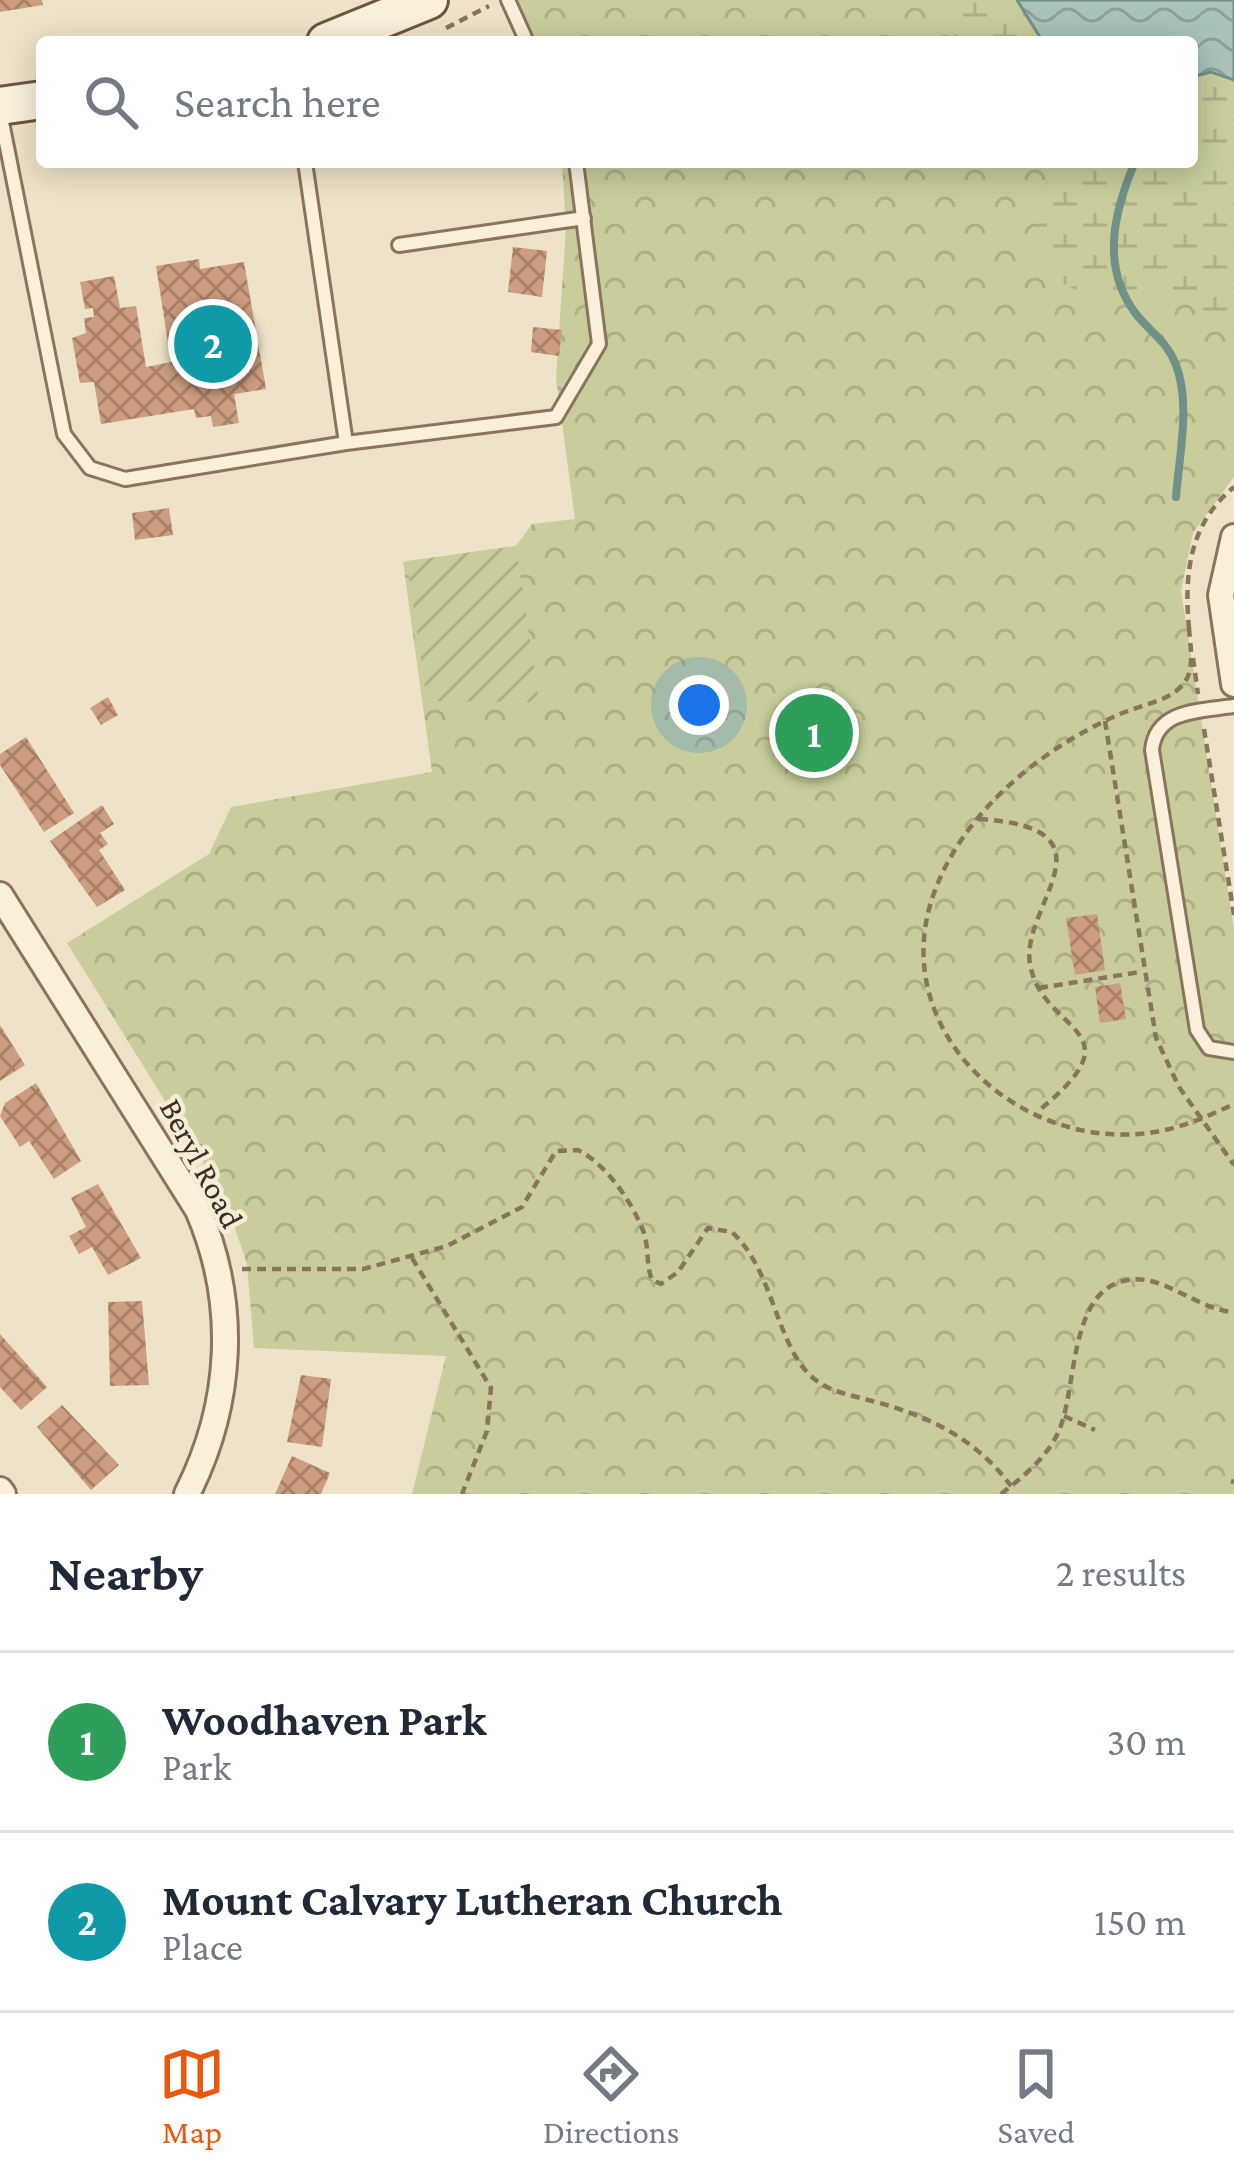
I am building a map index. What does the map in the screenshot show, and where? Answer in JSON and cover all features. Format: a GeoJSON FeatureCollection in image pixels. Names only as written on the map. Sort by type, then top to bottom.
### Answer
{"type":"FeatureCollection","features":[{"type":"Feature","properties":{"kind":"street"},"geometry":{"type":"LineString","coordinates":[[350,36],[434,15]]}},
{"type":"Feature","properties":{"kind":"street"},"geometry":{"type":"LineString","coordinates":[[0,109],[36,101]]}},
{"type":"Feature","properties":{"kind":"street"},"geometry":{"type":"LineString","coordinates":[[1234,537],[1221,595],[1234,684]]}},
{"type":"Feature","properties":{"kind":"street","name":"Beryl Road"},"geometry":{"type":"LineString","coordinates":[[0,895],[198,1210],[219,1274],[226,1324],[224,1380],[210,1438],[187,1494]]}},
{"type":"Feature","properties":{"kind":"lane"},"geometry":{"type":"LineString","coordinates":[[508,0],[524,36]]}},
{"type":"Feature","properties":{"kind":"lane"},"geometry":{"type":"LineString","coordinates":[[0,109],[47,366],[72,448],[90,468],[111,478],[556,417],[599,344],[577,168]]}},
{"type":"Feature","properties":{"kind":"lane"},"geometry":{"type":"LineString","coordinates":[[306,168],[346,443]]}},
{"type":"Feature","properties":{"kind":"lane"},"geometry":{"type":"LineString","coordinates":[[399,245],[584,218]]}},
{"type":"Feature","properties":{"kind":"lane"},"geometry":{"type":"LineString","coordinates":[[1234,706],[1174,716],[1157,730],[1152,750],[1197,1030],[1209,1048],[1234,1052]]}},
{"type":"Feature","properties":{"kind":"path"},"geometry":{"type":"LineString","coordinates":[[434,15],[499,0]]}},
{"type":"Feature","properties":{"kind":"path"},"geometry":{"type":"LineString","coordinates":[[1189,628],[1190,669],[1182,686],[1043,756],[979,820],[946,866],[932,899],[922,965],[927,1000],[941,1034],[981,1079],[1037,1112],[1082,1129],[1119,1135],[1152,1133],[1234,1103]]}},
{"type":"Feature","properties":{"kind":"path"},"geometry":{"type":"LineString","coordinates":[[1105,721],[1143,972],[1162,1052],[1234,1166]]}},
{"type":"Feature","properties":{"kind":"path"},"geometry":{"type":"LineString","coordinates":[[979,820],[1026,825],[1050,846],[1054,885],[1030,940],[1030,965],[1039,988],[1076,1026],[1084,1054],[1071,1082],[1037,1112]]}},
{"type":"Feature","properties":{"kind":"path"},"geometry":{"type":"LineString","coordinates":[[1039,988],[1143,972]]}},
{"type":"Feature","properties":{"kind":"path"},"geometry":{"type":"LineString","coordinates":[[219,1274],[266,1267],[363,1269],[412,1258],[465,1239],[522,1207],[556,1150],[578,1150],[602,1169],[632,1208],[644,1234],[652,1280],[661,1283],[673,1277],[708,1228],[732,1232],[763,1275],[797,1360],[810,1376],[845,1394],[952,1430],[972,1443],[1011,1486]]}},
{"type":"Feature","properties":{"kind":"path"},"geometry":{"type":"LineString","coordinates":[[412,1258],[482,1369],[493,1397],[487,1431],[462,1494]]}},
{"type":"Feature","properties":{"kind":"path"},"geometry":{"type":"LineString","coordinates":[[1001,1494],[1046,1451],[1064,1416],[1084,1325],[1096,1301],[1116,1283],[1150,1281],[1209,1308],[1234,1312]]}},
{"type":"Feature","properties":{"kind":"path"},"geometry":{"type":"LineString","coordinates":[[1064,1416],[1096,1430]]}},
{"type":"Feature","properties":{"kind":"green space"},"geometry":{"type":"Polygon","coordinates":[[[518,0],[1234,0],[1234,477],[1193,533],[1181,591],[1234,929],[1234,1494],[412,1494],[446,1356],[254,1348],[247,1264],[224,1196],[67,943],[209,854],[231,807],[432,772],[403,562],[516,546],[532,524],[575,519],[556,378],[566,228],[562,168],[1198,168],[1198,36],[528,36],[516,9],[518,0]]]}},
{"type":"Feature","properties":{"kind":"green space"},"geometry":{"type":"Polygon","coordinates":[[[951,0],[1234,0],[1234,343],[1167,290],[1110,294],[1062,283],[1049,268],[1039,229],[1051,168],[1198,168],[1198,36],[954,36],[951,0]]]}},
{"type":"Feature","properties":{"kind":"green space"},"geometry":{"type":"Polygon","coordinates":[[[516,546],[539,702],[427,701],[407,561],[516,546]]]}},
{"type":"Feature","properties":{"kind":"water"},"geometry":{"type":"Polygon","coordinates":[[[1017,0],[1234,0],[1234,80],[1211,72],[1198,75],[1198,36],[1039,36],[1017,0]]]}},
{"type":"Feature","properties":{"kind":"building"},"geometry":{"type":"Polygon","coordinates":[[[0,0],[42,0],[43,5],[0,12],[0,0]]]}},
{"type":"Feature","properties":{"kind":"building"},"geometry":{"type":"Polygon","coordinates":[[[513,247],[547,251],[542,297],[508,292],[513,247]]]}},
{"type":"Feature","properties":{"kind":"building"},"geometry":{"type":"Polygon","coordinates":[[[199,259],[200,269],[244,262],[266,389],[234,394],[239,423],[213,427],[211,416],[196,418],[194,409],[101,424],[94,382],[80,383],[72,338],[86,333],[84,318],[94,317],[93,308],[85,309],[80,282],[114,276],[120,308],[136,306],[146,367],[171,362],[156,266],[199,259]]]}},
{"type":"Feature","properties":{"kind":"building"},"geometry":{"type":"Polygon","coordinates":[[[533,327],[562,330],[559,356],[531,352],[533,327]]]}},
{"type":"Feature","properties":{"kind":"building"},"geometry":{"type":"Polygon","coordinates":[[[169,508],[173,535],[135,540],[132,513],[169,508]]]}},
{"type":"Feature","properties":{"kind":"building"},"geometry":{"type":"Polygon","coordinates":[[[108,697],[118,715],[101,725],[90,708],[108,697]]]}},
{"type":"Feature","properties":{"kind":"building"},"geometry":{"type":"Polygon","coordinates":[[[26,737],[74,813],[44,832],[0,765],[0,754],[26,737]]]}},
{"type":"Feature","properties":{"kind":"building"},"geometry":{"type":"Polygon","coordinates":[[[102,805],[114,824],[100,833],[108,844],[99,850],[125,890],[97,907],[50,841],[102,805]]]}},
{"type":"Feature","properties":{"kind":"building"},"geometry":{"type":"Polygon","coordinates":[[[1097,914],[1105,970],[1075,975],[1066,918],[1097,914]]]}},
{"type":"Feature","properties":{"kind":"building"},"geometry":{"type":"Polygon","coordinates":[[[1120,983],[1126,1019],[1100,1023],[1095,987],[1120,983]]]}},
{"type":"Feature","properties":{"kind":"building"},"geometry":{"type":"Polygon","coordinates":[[[0,1025],[25,1065],[0,1081],[0,1025]]]}},
{"type":"Feature","properties":{"kind":"building"},"geometry":{"type":"Polygon","coordinates":[[[36,1083],[81,1161],[54,1179],[29,1141],[20,1147],[0,1116],[5,1103],[36,1083]]]}},
{"type":"Feature","properties":{"kind":"building"},"geometry":{"type":"Polygon","coordinates":[[[98,1184],[141,1258],[108,1275],[92,1247],[79,1254],[69,1236],[86,1227],[71,1198],[98,1184]]]}},
{"type":"Feature","properties":{"kind":"building"},"geometry":{"type":"Polygon","coordinates":[[[142,1301],[149,1385],[110,1386],[108,1302],[142,1301]]]}},
{"type":"Feature","properties":{"kind":"building"},"geometry":{"type":"Polygon","coordinates":[[[0,1334],[47,1387],[21,1410],[0,1387],[0,1334]]]}},
{"type":"Feature","properties":{"kind":"building"},"geometry":{"type":"Polygon","coordinates":[[[301,1375],[331,1379],[322,1447],[287,1442],[301,1375]]]}},
{"type":"Feature","properties":{"kind":"building"},"geometry":{"type":"Polygon","coordinates":[[[62,1405],[119,1465],[91,1490],[37,1427],[62,1405]]]}},
{"type":"Feature","properties":{"kind":"building"},"geometry":{"type":"Polygon","coordinates":[[[292,1456],[330,1473],[321,1494],[275,1494],[292,1456]]]}},
{"type":"Feature","properties":{"kind":"waterway"},"geometry":{"type":"LineString","coordinates":[[1133,168],[1117,219],[1114,258],[1125,296],[1168,349],[1180,380],[1183,430],[1176,497]]}},
{"type":"Feature","properties":{"kind":"place","name":"Mount Calvary Lutheran Church"},"geometry":{"type":"Point","coordinates":[213,344]}},
{"type":"Feature","properties":{"kind":"place","name":"Woodhaven Park"},"geometry":{"type":"Point","coordinates":[814,733]}}]}
